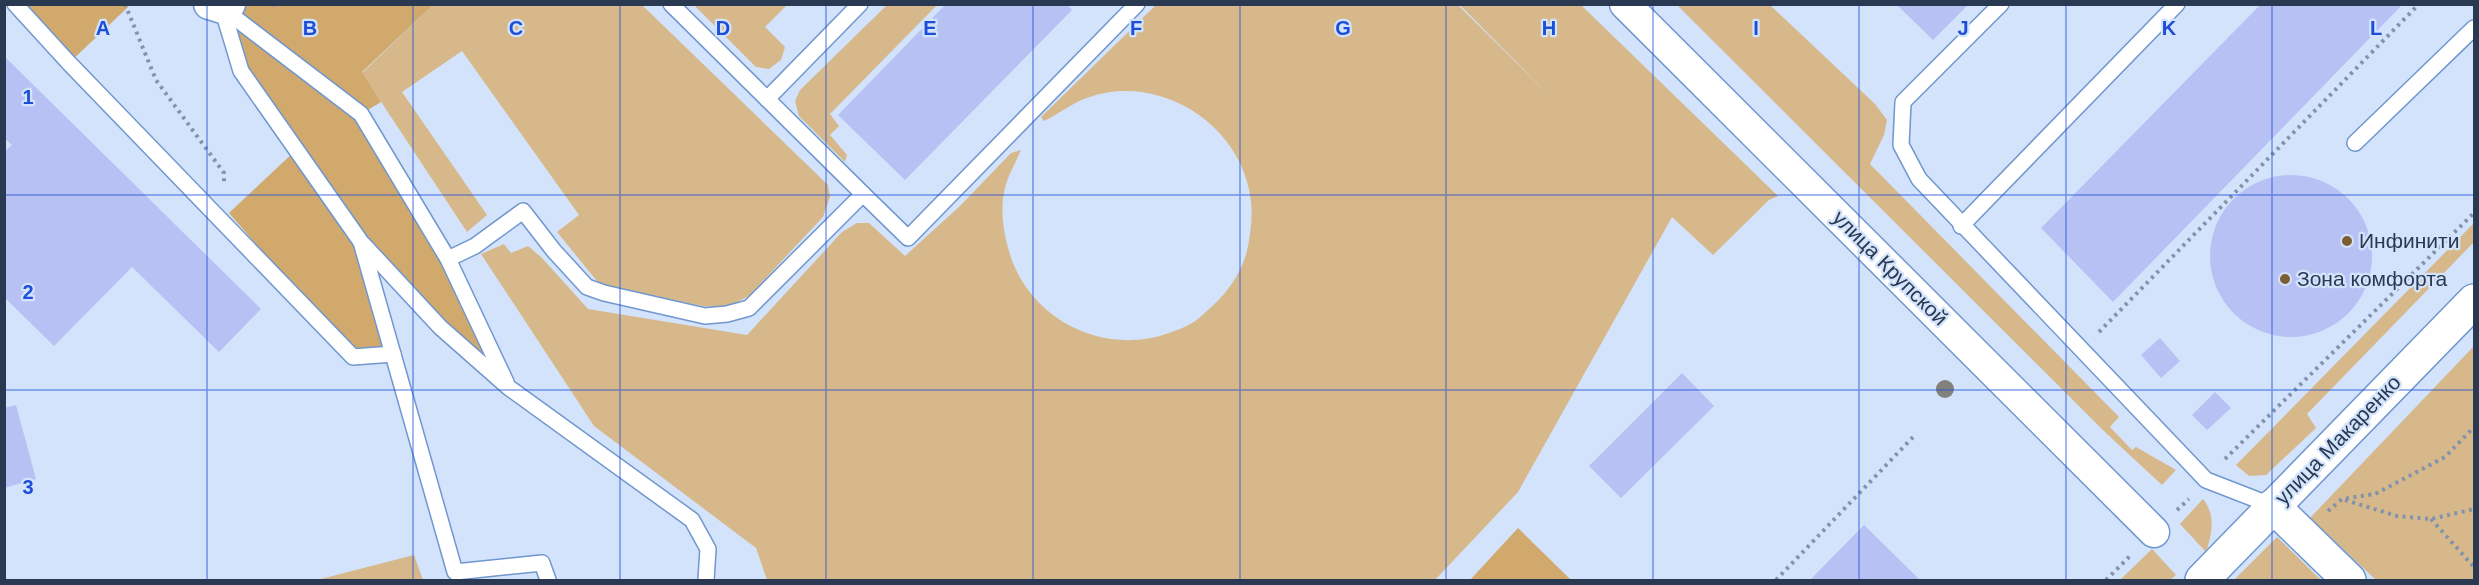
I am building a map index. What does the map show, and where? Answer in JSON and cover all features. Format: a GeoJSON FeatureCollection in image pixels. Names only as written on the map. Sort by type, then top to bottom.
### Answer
{"type":"FeatureCollection","features":[{"type":"Feature","properties":{"kind":"main road","name":"улица Макаренко"},"geometry":{"type":"LineString","coordinates":[[2202,580],[2475,301]]}},
{"type":"Feature","properties":{"kind":"main road"},"geometry":{"type":"LineString","coordinates":[[2273,506],[2349,580]]}},
{"type":"Feature","properties":{"kind":"street","name":"улица Крупской"},"geometry":{"type":"LineString","coordinates":[[1625,4],[2154,532]]}},
{"type":"Feature","properties":{"kind":"lane"},"geometry":{"type":"LineString","coordinates":[[15,4],[353,357],[393,354]]}},
{"type":"Feature","properties":{"kind":"lane"},"geometry":{"type":"LineString","coordinates":[[671,4],[908,238],[1137,4]]}},
{"type":"Feature","properties":{"kind":"lane"},"geometry":{"type":"LineString","coordinates":[[767,99],[860,4]]}},
{"type":"Feature","properties":{"kind":"lane"},"geometry":{"type":"LineString","coordinates":[[2001,4],[1903,102],[1901,145],[1919,179],[1961,226],[2206,480],[2273,506]]}},
{"type":"Feature","properties":{"kind":"lane"},"geometry":{"type":"LineString","coordinates":[[1961,226],[2177,4]]}},
{"type":"Feature","properties":{"kind":"lane"},"geometry":{"type":"LineString","coordinates":[[220,6],[241,71],[361,242],[440,327],[508,387],[692,520],[708,549],[706,580]]}},
{"type":"Feature","properties":{"kind":"lane"},"geometry":{"type":"LineString","coordinates":[[220,6],[361,114],[448,259],[508,387]]}},
{"type":"Feature","properties":{"kind":"lane"},"geometry":{"type":"LineString","coordinates":[[2355,143],[2475,28]]}},
{"type":"Feature","properties":{"kind":"lane"},"geometry":{"type":"LineString","coordinates":[[448,259],[475,246],[523,211],[554,251],[587,287],[705,316],[727,314],[749,308],[863,194]]}},
{"type":"Feature","properties":{"kind":"lane"},"geometry":{"type":"LineString","coordinates":[[361,242],[455,572],[542,563],[548,580]]}},
{"type":"Feature","properties":{"kind":"path"},"geometry":{"type":"LineString","coordinates":[[125,4],[156,80],[224,173],[225,225]]}},
{"type":"Feature","properties":{"kind":"path"},"geometry":{"type":"LineString","coordinates":[[273,4],[276,6],[278,4]]}},
{"type":"Feature","properties":{"kind":"path"},"geometry":{"type":"LineString","coordinates":[[2081,350],[2420,4]]}},
{"type":"Feature","properties":{"kind":"path"},"geometry":{"type":"LineString","coordinates":[[2221,463],[2475,213]]}},
{"type":"Feature","properties":{"kind":"path"},"geometry":{"type":"LineString","coordinates":[[2302,534],[2342,499],[2375,494],[2445,457],[2475,427]]}},
{"type":"Feature","properties":{"kind":"path"},"geometry":{"type":"LineString","coordinates":[[1776,580],[1915,435]]}},
{"type":"Feature","properties":{"kind":"path"},"geometry":{"type":"LineString","coordinates":[[2342,499],[2397,516],[2431,519],[2475,509]]}},
{"type":"Feature","properties":{"kind":"path"},"geometry":{"type":"LineString","coordinates":[[2431,519],[2475,567]]}},
{"type":"Feature","properties":{"kind":"shaded area"},"geometry":{"type":"Polygon","coordinates":[[[125,4],[128,7],[69,63],[15,5],[125,4]]]}},
{"type":"Feature","properties":{"kind":"shaded area"},"geometry":{"type":"Polygon","coordinates":[[[1157,4],[1458,5],[1559,105],[1460,5],[1581,5],[1778,196],[1769,200],[1713,255],[1672,217],[1518,492],[1435,580],[767,580],[756,548],[594,426],[481,254],[504,244],[511,253],[528,246],[542,258],[588,309],[747,335],[842,232],[857,223],[869,223],[905,256],[960,206],[1011,153],[1021,150],[1005,188],[1003,220],[1009,251],[1019,275],[1033,296],[1051,313],[1071,326],[1094,336],[1119,340],[1144,339],[1169,333],[1195,321],[1215,304],[1227,291],[1241,268],[1247,251],[1252,217],[1248,185],[1240,163],[1228,143],[1213,126],[1174,101],[1152,94],[1129,91],[1107,93],[1079,101],[1044,121],[1041,117],[1157,4]]]}},
{"type":"Feature","properties":{"kind":"shaded area"},"geometry":{"type":"Polygon","coordinates":[[[209,5],[433,5],[362,72],[381,102],[361,114],[448,259],[508,387],[362,244],[391,348],[353,357],[229,213],[296,150],[241,71],[222,9],[209,5]]]}},
{"type":"Feature","properties":{"kind":"shaded area"},"geometry":{"type":"Polygon","coordinates":[[[433,5],[642,5],[828,185],[830,197],[823,217],[749,296],[725,308],[703,306],[601,286],[557,232],[579,215],[462,51],[402,92],[487,215],[467,232],[362,73],[433,5]]]}},
{"type":"Feature","properties":{"kind":"shaded area"},"geometry":{"type":"Polygon","coordinates":[[[694,5],[787,5],[765,27],[785,47],[781,60],[769,69],[756,67],[694,5]]]}},
{"type":"Feature","properties":{"kind":"shaded area"},"geometry":{"type":"Polygon","coordinates":[[[887,5],[937,5],[830,114],[839,126],[830,135],[847,155],[845,162],[799,116],[795,101],[800,90],[887,5]]]}},
{"type":"Feature","properties":{"kind":"shaded area"},"geometry":{"type":"Polygon","coordinates":[[[1677,5],[1770,5],[1875,104],[1887,120],[1884,135],[1870,164],[2119,417],[2110,427],[2132,450],[2136,447],[2176,470],[2162,485],[2106,433],[1677,5]]]}},
{"type":"Feature","properties":{"kind":"shaded area"},"geometry":{"type":"Polygon","coordinates":[[[2474,223],[2474,242],[2307,414],[2316,428],[2266,475],[2249,476],[2236,465],[2474,223]]]}},
{"type":"Feature","properties":{"kind":"shaded area"},"geometry":{"type":"Polygon","coordinates":[[[2474,346],[2474,580],[2376,580],[2310,518],[2474,346]]]}},
{"type":"Feature","properties":{"kind":"shaded area"},"geometry":{"type":"Polygon","coordinates":[[[2203,499],[2210,512],[2212,525],[2206,552],[2180,524],[2203,499]]]}},
{"type":"Feature","properties":{"kind":"shaded area"},"geometry":{"type":"Polygon","coordinates":[[[1518,528],[1571,580],[1470,580],[1518,528]]]}},
{"type":"Feature","properties":{"kind":"shaded area"},"geometry":{"type":"Polygon","coordinates":[[[2277,537],[2321,580],[2234,580],[2277,537]]]}},
{"type":"Feature","properties":{"kind":"shaded area"},"geometry":{"type":"Polygon","coordinates":[[[2152,549],[2176,575],[2170,580],[2120,580],[2152,549]]]}},
{"type":"Feature","properties":{"kind":"shaded area"},"geometry":{"type":"Polygon","coordinates":[[[414,555],[423,580],[317,580],[414,555]]]}},
{"type":"Feature","properties":{"kind":"building"},"geometry":{"type":"Polygon","coordinates":[[[946,4],[1067,4],[1072,10],[905,180],[838,115],[946,4]]]}},
{"type":"Feature","properties":{"kind":"building"},"geometry":{"type":"Polygon","coordinates":[[[1896,4],[1969,4],[1933,40],[1896,4]]]}},
{"type":"Feature","properties":{"kind":"building"},"geometry":{"type":"Polygon","coordinates":[[[2261,4],[2403,4],[2113,302],[2041,228],[2261,4]]]}},
{"type":"Feature","properties":{"kind":"building"},"geometry":{"type":"Polygon","coordinates":[[[4,56],[261,309],[219,352],[132,267],[54,346],[4,297],[4,152],[12,145],[4,138],[4,56]]]}},
{"type":"Feature","properties":{"kind":"building"},"geometry":{"type":"Polygon","coordinates":[[[2291,175],[2307,176],[2322,181],[2349,198],[2366,225],[2371,240],[2371,272],[2366,287],[2349,314],[2322,331],[2307,336],[2291,337],[2275,336],[2260,331],[2233,314],[2216,287],[2211,272],[2210,256],[2211,240],[2216,225],[2233,198],[2260,181],[2275,176],[2291,175]]]}},
{"type":"Feature","properties":{"kind":"building"},"geometry":{"type":"Polygon","coordinates":[[[2160,338],[2180,361],[2161,378],[2141,355],[2160,338]]]}},
{"type":"Feature","properties":{"kind":"building"},"geometry":{"type":"Polygon","coordinates":[[[1682,373],[1714,406],[1621,498],[1589,466],[1682,373]]]}},
{"type":"Feature","properties":{"kind":"building"},"geometry":{"type":"Polygon","coordinates":[[[2215,392],[2231,408],[2207,430],[2192,415],[2215,392]]]}},
{"type":"Feature","properties":{"kind":"building"},"geometry":{"type":"Polygon","coordinates":[[[16,405],[36,479],[4,488],[4,408],[16,405]]]}},
{"type":"Feature","properties":{"kind":"building"},"geometry":{"type":"Polygon","coordinates":[[[1864,525],[1920,580],[1810,580],[1864,525]]]}},
{"type":"Feature","properties":{"kind":"place","name":"Инфинити"},"geometry":{"type":"Point","coordinates":[2347,241]}},
{"type":"Feature","properties":{"kind":"place","name":"Зона комфорта"},"geometry":{"type":"Point","coordinates":[2285,279]}}]}
